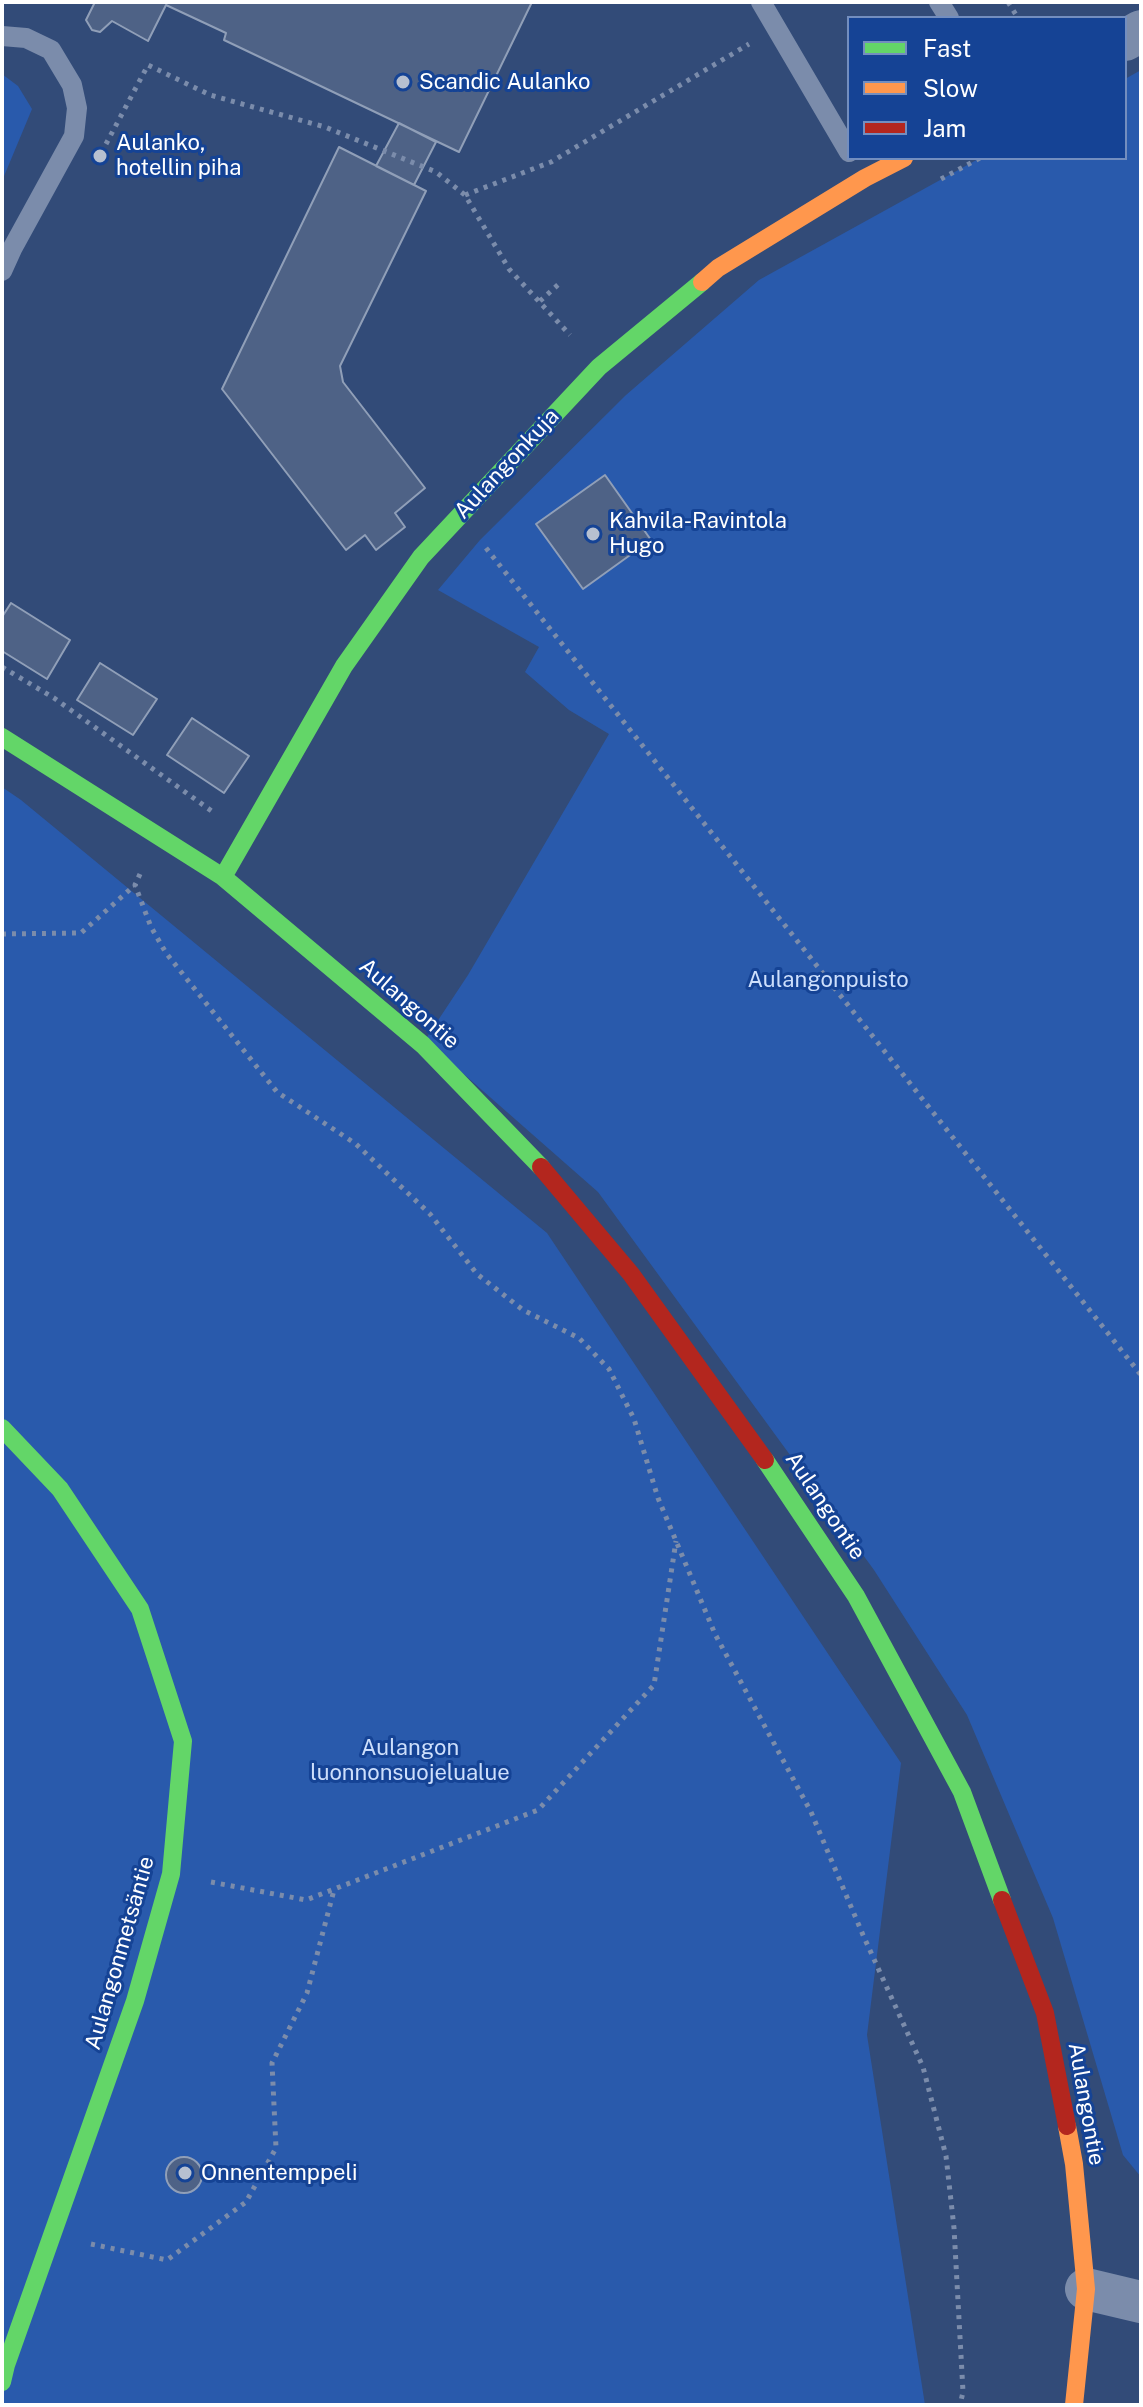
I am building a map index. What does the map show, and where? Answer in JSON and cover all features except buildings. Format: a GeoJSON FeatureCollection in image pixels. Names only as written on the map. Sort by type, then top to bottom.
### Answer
{"type":"FeatureCollection","features":[{"type":"Feature","properties":{"kind":"street","name":"Aulangonkuja"},"geometry":{"type":"LineString","coordinates":[[223,877],[344,666],[421,557],[599,367],[718,268],[865,178],[900,160]]}},
{"type":"Feature","properties":{"kind":"street","name":"Aulangontie"},"geometry":{"type":"LineString","coordinates":[[2,737],[223,877],[423,1045],[535,1159],[631,1274],[739,1421],[856,1596],[962,1792],[1045,2013],[1074,2164],[1086,2289],[1074,2405]]}},
{"type":"Feature","properties":{"kind":"street","name":"Aulangonmetsäntie"},"geometry":{"type":"LineString","coordinates":[[2,1428],[60,1489],[140,1609],[183,1741],[171,1874],[135,2001],[2,2382]]}},
{"type":"Feature","properties":{"kind":"street"},"geometry":{"type":"LineString","coordinates":[[1086,2289],[1141,2302]]}},
{"type":"Feature","properties":{"kind":"lane"},"geometry":{"type":"LineString","coordinates":[[761,2],[847,149]]}},
{"type":"Feature","properties":{"kind":"lane"},"geometry":{"type":"LineString","coordinates":[[2,36],[26,38],[51,50],[72,85],[77,108],[74,136],[2,271]]}},
{"type":"Feature","properties":{"kind":"lane"},"geometry":{"type":"LineString","coordinates":[[854,160],[865,178]]}},
{"type":"Feature","properties":{"kind":"path"},"geometry":{"type":"LineString","coordinates":[[465,195],[551,162],[749,44],[743,34]]}},
{"type":"Feature","properties":{"kind":"path"},"geometry":{"type":"LineString","coordinates":[[106,145],[148,65],[210,95],[325,127],[436,172],[465,195],[509,269],[599,367]]}},
{"type":"Feature","properties":{"kind":"path"},"geometry":{"type":"LineString","coordinates":[[938,181],[976,160]]}},
{"type":"Feature","properties":{"kind":"path"},"geometry":{"type":"LineString","coordinates":[[540,302],[560,283]]}},
{"type":"Feature","properties":{"kind":"path"},"geometry":{"type":"LineString","coordinates":[[480,540],[1141,1375]]}},
{"type":"Feature","properties":{"kind":"path"},"geometry":{"type":"LineString","coordinates":[[2,667],[54,698],[182,791],[135,885],[81,933],[2,934]]}},
{"type":"Feature","properties":{"kind":"path"},"geometry":{"type":"LineString","coordinates":[[135,885],[151,927],[166,953],[277,1092],[356,1144],[430,1214],[477,1274],[523,1310],[579,1338],[609,1369],[634,1419],[658,1498],[715,1634],[811,1812],[923,2067],[946,2156],[954,2228],[963,2392],[960,2405]]}},
{"type":"Feature","properties":{"kind":"path"},"geometry":{"type":"LineString","coordinates":[[171,1874],[306,1900],[538,1810],[654,1685],[676,1540]]}},
{"type":"Feature","properties":{"kind":"path"},"geometry":{"type":"LineString","coordinates":[[53,2232],[103,2248],[167,2260],[246,2202],[276,2148],[272,2063],[307,1993],[334,1889]]}},
{"type":"Feature","properties":{"kind":"green space","name":"Aulangonpuisto"},"geometry":{"type":"Polygon","coordinates":[[[1141,70],[1141,2177],[1123,2155],[1053,1918],[967,1715],[874,1570],[598,1192],[425,1040],[468,975],[609,734],[569,710],[525,672],[539,647],[438,590],[480,540],[626,395],[759,280],[976,160],[1127,160],[1127,78],[1141,70]]]}},
{"type":"Feature","properties":{"kind":"green space"},"geometry":{"type":"Polygon","coordinates":[[[2,74],[18,86],[32,109],[2,181],[2,74]]]}},
{"type":"Feature","properties":{"kind":"green space","name":"Aulangon luonnonsuojelualue"},"geometry":{"type":"Polygon","coordinates":[[[2,787],[547,1233],[901,1763],[867,2035],[925,2405],[2,2405],[2,787]]]}},
{"type":"Feature","properties":{"kind":"traffic: fast"},"geometry":{"type":"LineString","coordinates":[[223,877],[344,666],[421,557],[599,367],[702,282]]}},
{"type":"Feature","properties":{"kind":"traffic: fast"},"geometry":{"type":"LineString","coordinates":[[2,737],[223,877],[423,1045],[541,1167]]}},
{"type":"Feature","properties":{"kind":"traffic: fast"},"geometry":{"type":"LineString","coordinates":[[2,1428],[60,1489],[140,1609],[183,1741],[171,1874],[135,2001],[2,2382]]}},
{"type":"Feature","properties":{"kind":"traffic: fast"},"geometry":{"type":"LineString","coordinates":[[765,1460],[856,1596],[962,1792],[1002,1900]]}},
{"type":"Feature","properties":{"kind":"traffic: slow"},"geometry":{"type":"LineString","coordinates":[[702,282],[718,268],[865,178],[900,160]]}},
{"type":"Feature","properties":{"kind":"traffic: slow"},"geometry":{"type":"LineString","coordinates":[[1067,2126],[1074,2164],[1086,2289],[1074,2405]]}},
{"type":"Feature","properties":{"kind":"traffic: jam"},"geometry":{"type":"LineString","coordinates":[[541,1167],[631,1274],[765,1460]]}},
{"type":"Feature","properties":{"kind":"traffic: jam"},"geometry":{"type":"LineString","coordinates":[[1002,1900],[1045,2013],[1067,2126]]}},
{"type":"Feature","properties":{"kind":"place","name":"Scandic Aulanko"},"geometry":{"type":"Point","coordinates":[403,82]}},
{"type":"Feature","properties":{"kind":"place","name":"Aulanko, hotellin piha"},"geometry":{"type":"Point","coordinates":[100,156]}},
{"type":"Feature","properties":{"kind":"place","name":"Kahvila-Ravintola Hugo"},"geometry":{"type":"Point","coordinates":[593,534]}},
{"type":"Feature","properties":{"kind":"place","name":"Onnentemppeli"},"geometry":{"type":"Point","coordinates":[185,2173]}}]}
